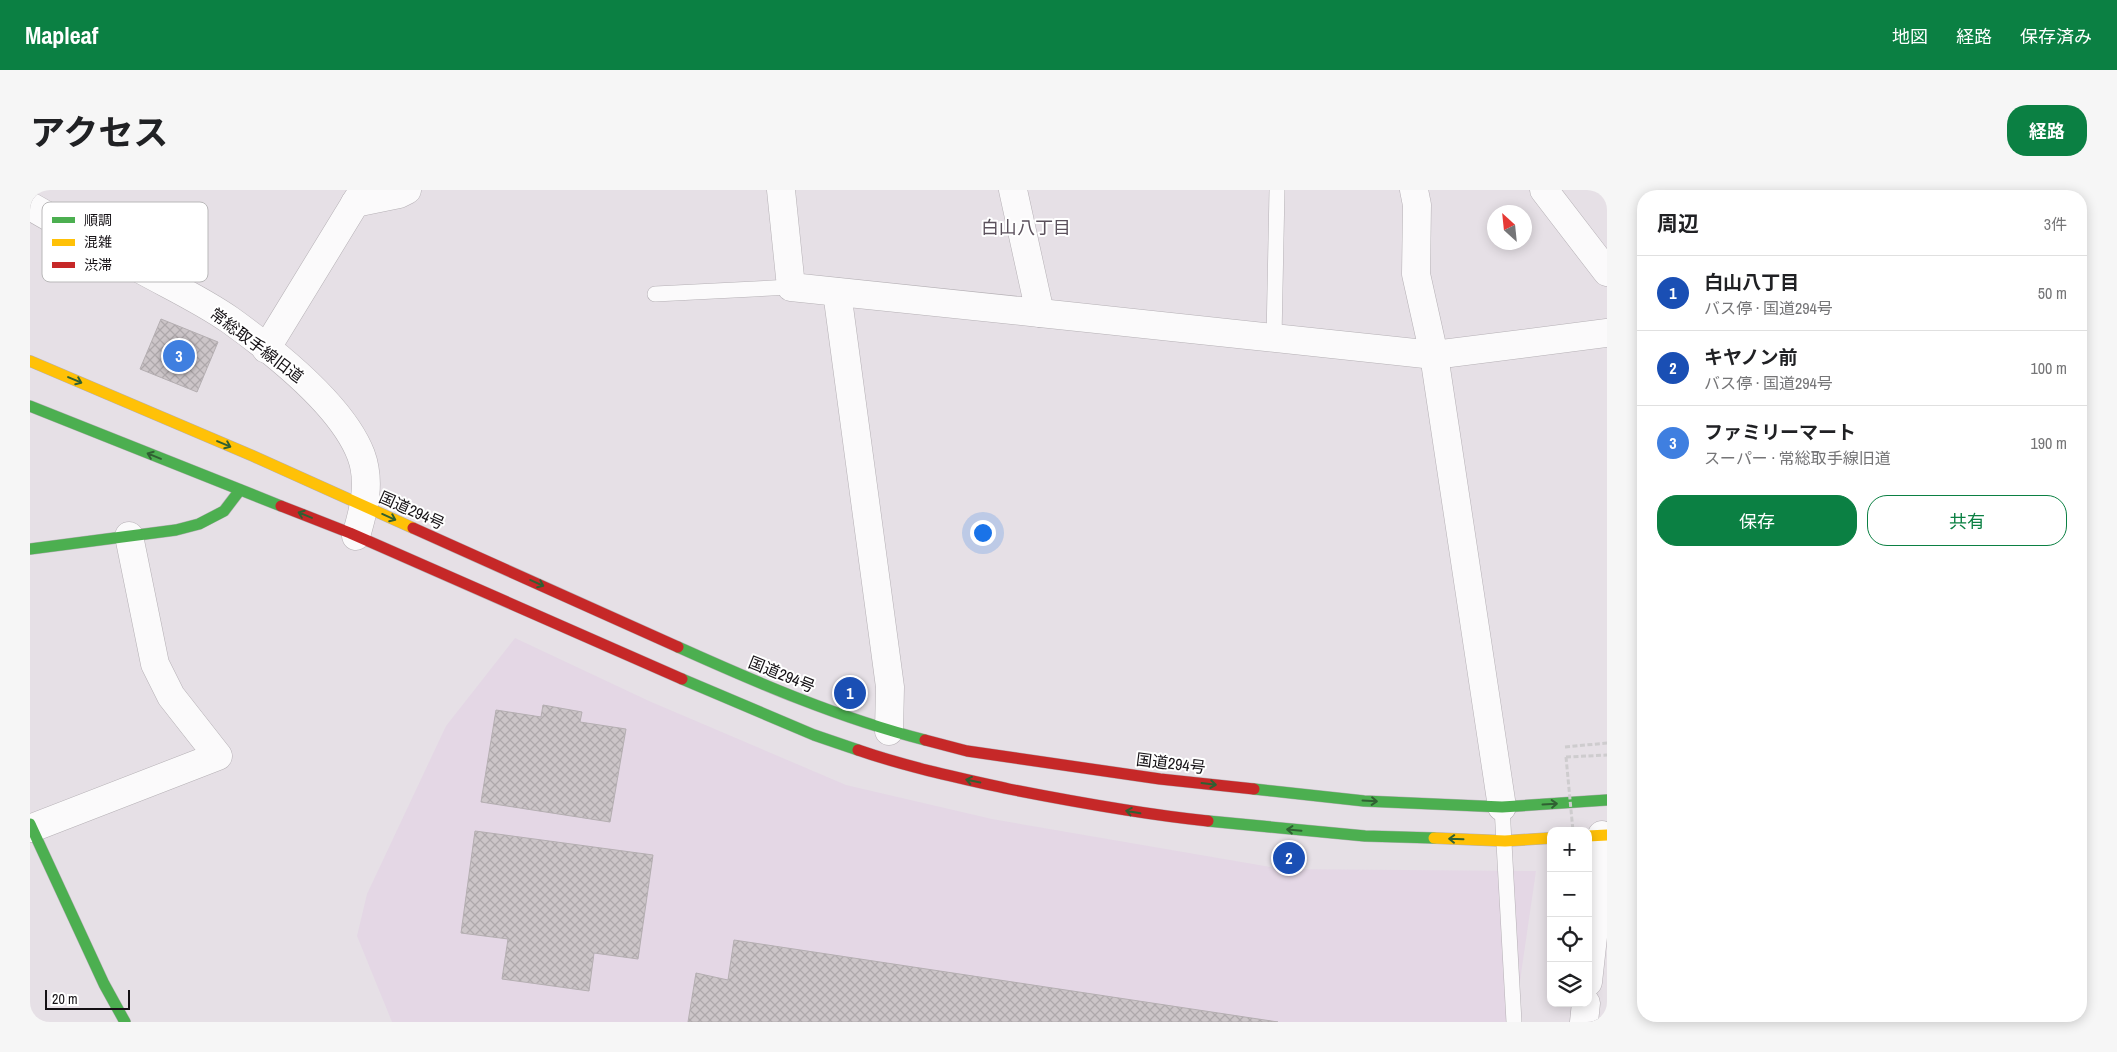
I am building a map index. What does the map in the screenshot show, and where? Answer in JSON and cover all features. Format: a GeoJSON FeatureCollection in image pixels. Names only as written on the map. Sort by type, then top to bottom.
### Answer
{"type":"FeatureCollection","features":[{"type":"Feature","properties":{"kind":"main road","name":"国道294号"},"geometry":{"type":"LineString","coordinates":[[30,360],[253,456],[772,689],[889,731],[967,750],[1170,780],[1364,800],[1502,807],[1607,800]]}},
{"type":"Feature","properties":{"kind":"main road"},"geometry":{"type":"LineString","coordinates":[[30,406],[356,536],[752,710],[814,735],[884,759],[963,779],[1150,815],[1365,836],[1505,841],[1547,838]]}},
{"type":"Feature","properties":{"kind":"main road"},"geometry":{"type":"LineString","coordinates":[[30,550],[176,530],[199,524],[224,511],[240,490]]}},
{"type":"Feature","properties":{"kind":"main road"},"geometry":{"type":"LineString","coordinates":[[31,826],[104,984],[125,1022]]}},
{"type":"Feature","properties":{"kind":"street"},"geometry":{"type":"LineString","coordinates":[[266,348],[358,197],[400,194],[407,190]]}},
{"type":"Feature","properties":{"kind":"street"},"geometry":{"type":"LineString","coordinates":[[781,190],[791,287],[1434,355],[1607,333]]}},
{"type":"Feature","properties":{"kind":"street"},"geometry":{"type":"LineString","coordinates":[[1013,190],[1040,313]]}},
{"type":"Feature","properties":{"kind":"street"},"geometry":{"type":"LineString","coordinates":[[1414,190],[1417,205],[1416,274],[1434,355],[1502,807]]}},
{"type":"Feature","properties":{"kind":"street"},"geometry":{"type":"LineString","coordinates":[[1544,190],[1607,272]]}},
{"type":"Feature","properties":{"kind":"street","name":"常総取手線旧道"},"geometry":{"type":"LineString","coordinates":[[30,206],[42,213]]}},
{"type":"Feature","properties":{"kind":"street","name":"常総取手線旧道"},"geometry":{"type":"LineString","coordinates":[[163,282],[230,320],[303,378],[333,410],[355,442],[362,456],[367,487],[365,506],[356,536]]}},
{"type":"Feature","properties":{"kind":"street"},"geometry":{"type":"LineString","coordinates":[[838,292],[890,687],[889,731]]}},
{"type":"Feature","properties":{"kind":"street"},"geometry":{"type":"LineString","coordinates":[[31,826],[218,756],[171,696],[155,664],[129,536]]}},
{"type":"Feature","properties":{"kind":"street"},"geometry":{"type":"LineString","coordinates":[[1590,962],[1602,856],[1599,835]]}},
{"type":"Feature","properties":{"kind":"street"},"geometry":{"type":"LineString","coordinates":[[1584,1022],[1586,1007]]}},
{"type":"Feature","properties":{"kind":"lane"},"geometry":{"type":"LineString","coordinates":[[1274,338],[1277,190]]}},
{"type":"Feature","properties":{"kind":"lane"},"geometry":{"type":"LineString","coordinates":[[655,294],[791,287]]}},
{"type":"Feature","properties":{"kind":"lane"},"geometry":{"type":"LineString","coordinates":[[1502,807],[1514,1022]]}},
{"type":"Feature","properties":{"kind":"path"},"geometry":{"type":"LineString","coordinates":[[1565,748],[1607,743]]}},
{"type":"Feature","properties":{"kind":"path"},"geometry":{"type":"LineString","coordinates":[[1573,827],[1566,758],[1607,755]]}},
{"type":"Feature","properties":{"kind":"shaded area"},"geometry":{"type":"Polygon","coordinates":[[[515,638],[649,701],[846,785],[992,819],[1282,869],[1536,871],[1514,1022],[392,1022],[357,936],[367,894],[446,726],[515,638]]]}},
{"type":"Feature","properties":{"kind":"building"},"geometry":{"type":"Polygon","coordinates":[[[161,319],[218,342],[197,392],[140,369],[161,319]]]}},
{"type":"Feature","properties":{"kind":"building"},"geometry":{"type":"Polygon","coordinates":[[[543,705],[582,712],[580,722],[626,729],[610,822],[481,802],[496,710],[541,717],[543,705]]]}},
{"type":"Feature","properties":{"kind":"building"},"geometry":{"type":"Polygon","coordinates":[[[475,831],[653,855],[638,959],[594,953],[589,991],[502,979],[508,939],[461,933],[475,831]]]}},
{"type":"Feature","properties":{"kind":"building"},"geometry":{"type":"Polygon","coordinates":[[[734,940],[1278,1022],[688,1022],[696,973],[728,980],[734,940]]]}},
{"type":"Feature","properties":{"kind":"traffic: fast"},"geometry":{"type":"LineString","coordinates":[[30,406],[281,506]]}},
{"type":"Feature","properties":{"kind":"traffic: fast"},"geometry":{"type":"LineString","coordinates":[[30,549],[176,530],[199,524],[224,511],[240,490]]}},
{"type":"Feature","properties":{"kind":"traffic: fast"},"geometry":{"type":"LineString","coordinates":[[678,647],[830,710],[925,740]]}},
{"type":"Feature","properties":{"kind":"traffic: fast"},"geometry":{"type":"LineString","coordinates":[[682,679],[814,735],[858,750]]}},
{"type":"Feature","properties":{"kind":"traffic: fast"},"geometry":{"type":"LineString","coordinates":[[1254,789],[1364,801],[1502,807],[1607,800]]}},
{"type":"Feature","properties":{"kind":"traffic: fast"},"geometry":{"type":"LineString","coordinates":[[1208,821],[1365,836],[1434,838]]}},
{"type":"Feature","properties":{"kind":"traffic: fast"},"geometry":{"type":"LineString","coordinates":[[30,824],[104,984],[125,1022]]}},
{"type":"Feature","properties":{"kind":"traffic: slow"},"geometry":{"type":"LineString","coordinates":[[30,361],[253,456],[413,528]]}},
{"type":"Feature","properties":{"kind":"traffic: slow"},"geometry":{"type":"LineString","coordinates":[[1592,836],[1607,835]]}},
{"type":"Feature","properties":{"kind":"traffic: slow"},"geometry":{"type":"LineString","coordinates":[[1434,838],[1505,841],[1547,838]]}},
{"type":"Feature","properties":{"kind":"traffic: jam"},"geometry":{"type":"LineString","coordinates":[[281,506],[350,533],[682,679]]}},
{"type":"Feature","properties":{"kind":"traffic: jam"},"geometry":{"type":"LineString","coordinates":[[413,528],[678,647]]}},
{"type":"Feature","properties":{"kind":"traffic: jam"},"geometry":{"type":"LineString","coordinates":[[925,740],[967,751],[1160,779],[1254,789]]}},
{"type":"Feature","properties":{"kind":"traffic: jam"},"geometry":{"type":"LineString","coordinates":[[858,750],[914,767],[1009,789],[1108,807],[1208,821]]}},
{"type":"Feature","properties":{"kind":"place","name":"ファミリーマート"},"geometry":{"type":"Point","coordinates":[179,356]}},
{"type":"Feature","properties":{"kind":"place","name":"白山八丁目"},"geometry":{"type":"Point","coordinates":[850,693]}},
{"type":"Feature","properties":{"kind":"place","name":"キヤノン前"},"geometry":{"type":"Point","coordinates":[1289,858]}},
{"type":"Feature","properties":{"kind":"district","name":"白山八丁目"},"geometry":{"type":"Point","coordinates":[1026,228]}}]}
